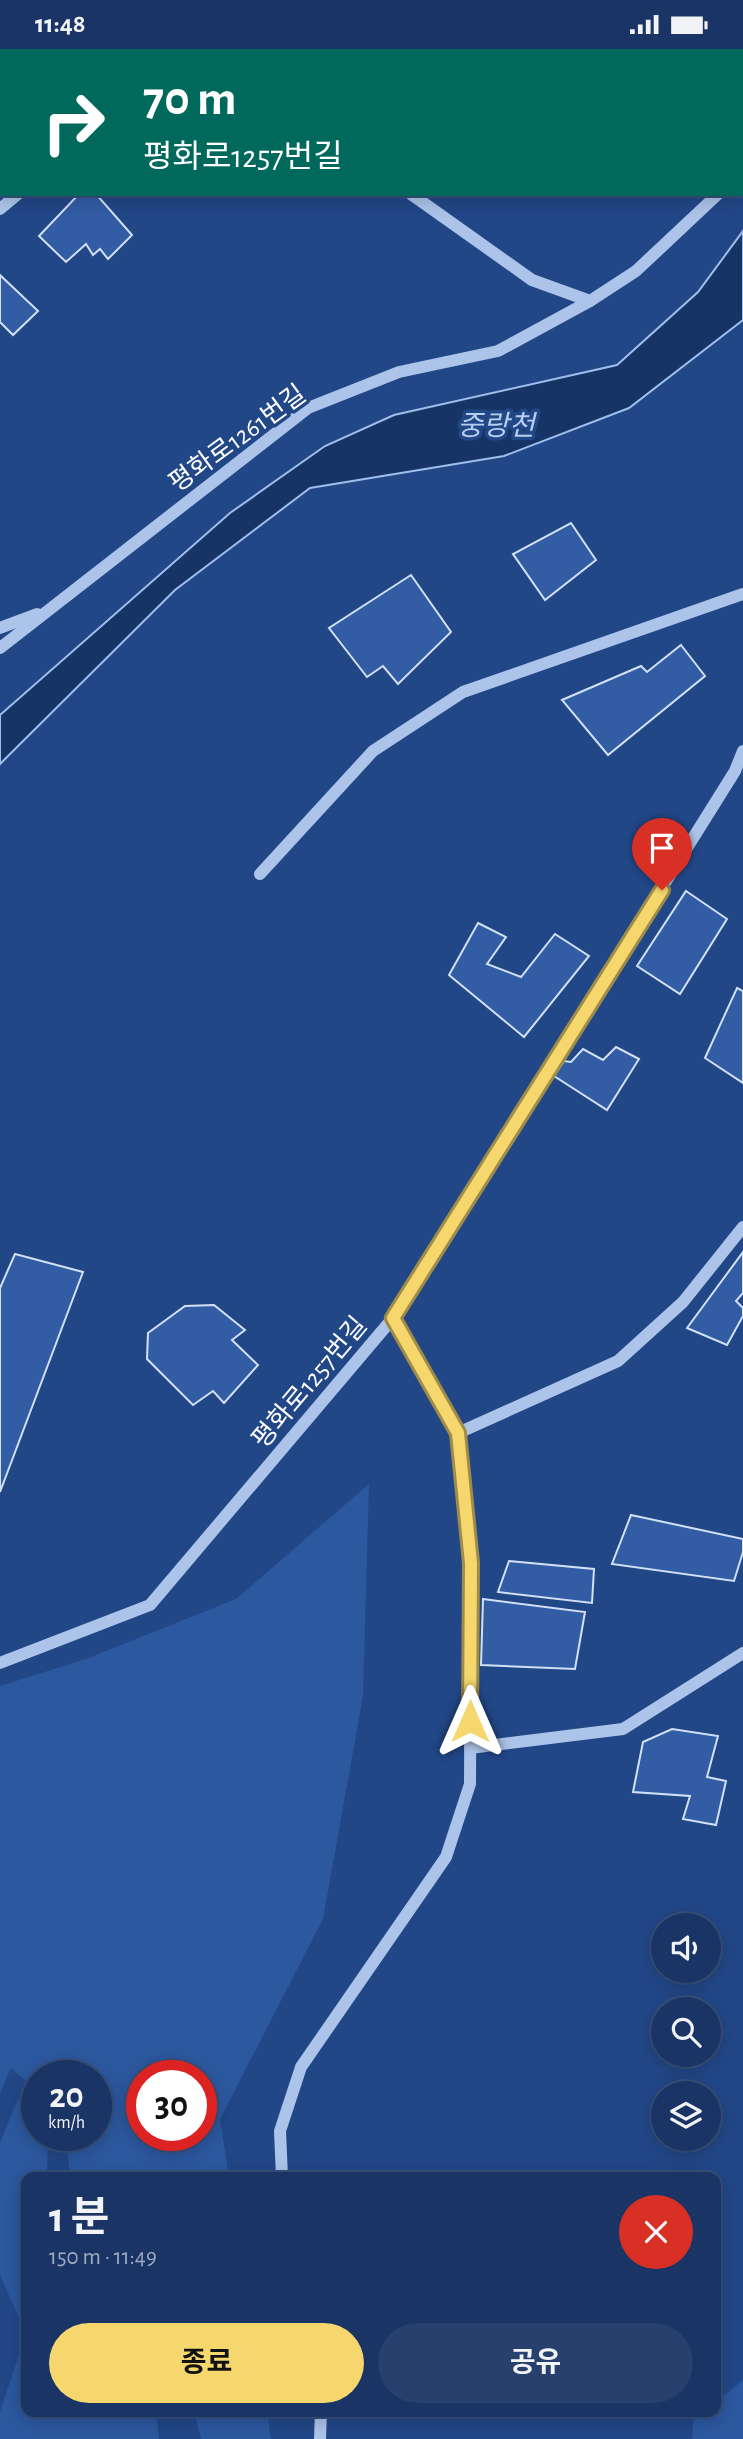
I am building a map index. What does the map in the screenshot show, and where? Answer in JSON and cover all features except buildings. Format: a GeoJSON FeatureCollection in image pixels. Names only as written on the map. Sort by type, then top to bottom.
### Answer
{"type":"FeatureCollection","features":[{"type":"Feature","properties":{"kind":"street"},"geometry":{"type":"LineString","coordinates":[[0,209],[16,196]]}},
{"type":"Feature","properties":{"kind":"street"},"geometry":{"type":"LineString","coordinates":[[414,196],[532,280],[590,301]]}},
{"type":"Feature","properties":{"kind":"street","name":"평화로1261번길"},"geometry":{"type":"LineString","coordinates":[[0,648],[308,408],[399,372],[498,351],[590,301],[636,271],[716,196]]}},
{"type":"Feature","properties":{"kind":"street"},"geometry":{"type":"LineString","coordinates":[[260,874],[373,751],[463,692],[743,594]]}},
{"type":"Feature","properties":{"kind":"street","name":"평화로1261번길"},"geometry":{"type":"LineString","coordinates":[[0,628],[51,609]]}},
{"type":"Feature","properties":{"kind":"street","name":"평화로1257번길"},"geometry":{"type":"LineString","coordinates":[[0,1663],[150,1605],[393,1318],[706,818],[735,771],[743,751]]}},
{"type":"Feature","properties":{"kind":"street"},"geometry":{"type":"LineString","coordinates":[[458,1433],[618,1361],[683,1302],[743,1227]]}},
{"type":"Feature","properties":{"kind":"street"},"geometry":{"type":"LineString","coordinates":[[282,2172],[280,2131],[301,2067],[446,1857],[470,1784],[471,1563],[458,1433],[393,1318]]}},
{"type":"Feature","properties":{"kind":"street"},"geometry":{"type":"LineString","coordinates":[[470,1748],[623,1729],[743,1653]]}},
{"type":"Feature","properties":{"kind":"street"},"geometry":{"type":"LineString","coordinates":[[320,2439],[321,2417]]}},
{"type":"Feature","properties":{"kind":"shaded area"},"geometry":{"type":"Polygon","coordinates":[[[369,1484],[363,1696],[323,1919],[220,2119],[228,2172],[70,2172],[68,2151],[112,2151],[112,2060],[21,2060],[21,2077],[11,2068],[0,2093],[0,1686],[86,1659],[236,1599],[369,1484]]]}},
{"type":"Feature","properties":{"kind":"shaded area"},"geometry":{"type":"Polygon","coordinates":[[[18,2099],[21,2103],[21,2151],[48,2151],[47,2172],[21,2172],[21,2323],[0,2275],[0,2143],[18,2099]]]}},
{"type":"Feature","properties":{"kind":"shaded area"},"geometry":{"type":"Polygon","coordinates":[[[21,2349],[21,2417],[157,2417],[159,2439],[0,2439],[0,2412],[21,2349]]]}},
{"type":"Feature","properties":{"kind":"shaded area"},"geometry":{"type":"Polygon","coordinates":[[[743,2380],[743,2439],[692,2439],[693,2421],[698,2417],[721,2417],[721,2398],[743,2380]]]}},
{"type":"Feature","properties":{"kind":"shaded area"},"geometry":{"type":"Polygon","coordinates":[[[195,2417],[268,2417],[271,2439],[201,2439],[195,2417]]]}},
{"type":"Feature","properties":{"kind":"water","name":"중랑천"},"geometry":{"type":"Polygon","coordinates":[[[743,231],[743,320],[629,408],[504,456],[310,488],[175,590],[0,764],[0,715],[230,513],[325,446],[394,415],[617,365],[698,292],[743,231]]]}},
{"type":"Feature","properties":{"kind":"route"},"geometry":{"type":"LineString","coordinates":[[470,1721],[471,1563],[458,1433],[393,1318],[662,890]]}}]}
